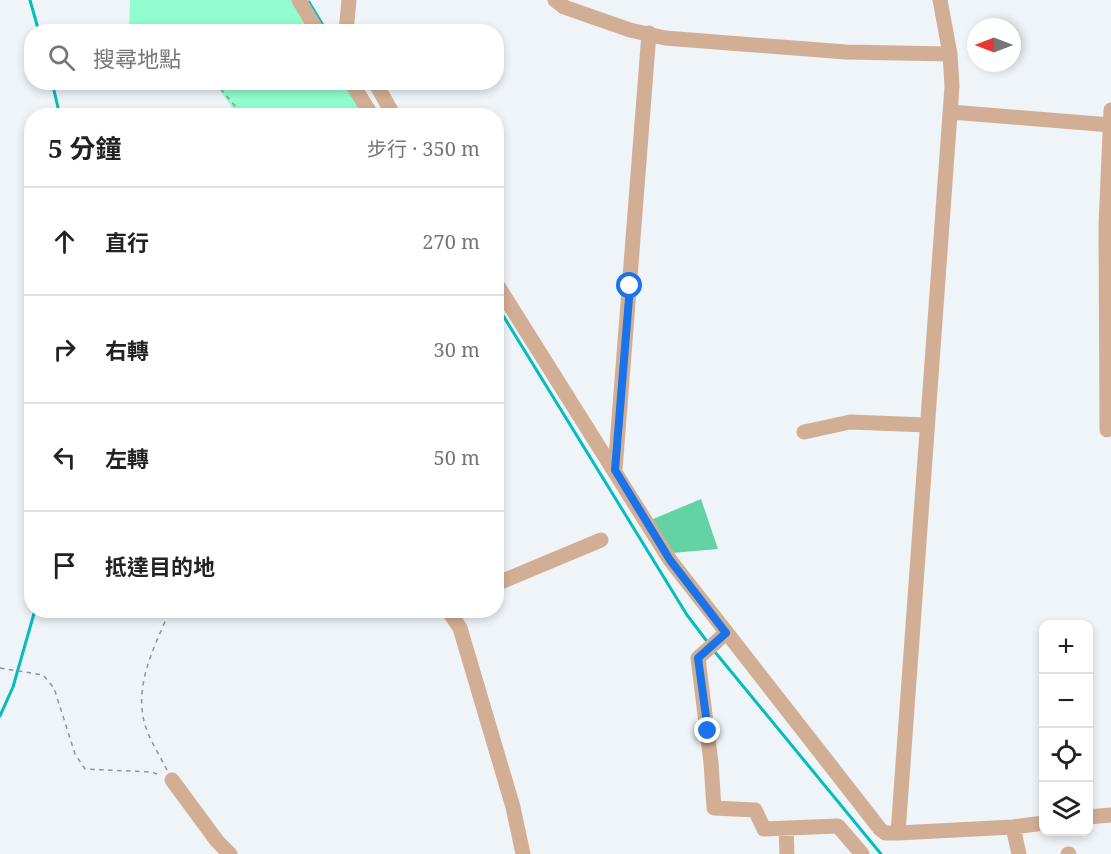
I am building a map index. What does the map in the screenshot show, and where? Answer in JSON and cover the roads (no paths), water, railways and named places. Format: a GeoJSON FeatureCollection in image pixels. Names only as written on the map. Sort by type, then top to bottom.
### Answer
{"type":"FeatureCollection","features":[{"type":"Feature","properties":{"kind":"lane"},"geometry":{"type":"LineString","coordinates":[[299,0],[313,24]]}},
{"type":"Feature","properties":{"kind":"lane"},"geometry":{"type":"LineString","coordinates":[[347,24],[349,0]]}},
{"type":"Feature","properties":{"kind":"lane"},"geometry":{"type":"LineString","coordinates":[[555,0],[564,7],[630,30],[676,39],[846,52],[950,54]]}},
{"type":"Feature","properties":{"kind":"lane"},"geometry":{"type":"LineString","coordinates":[[898,833],[951,112],[950,54],[940,0]]}},
{"type":"Feature","properties":{"kind":"lane"},"geometry":{"type":"LineString","coordinates":[[615,470],[649,33]]}},
{"type":"Feature","properties":{"kind":"lane"},"geometry":{"type":"LineString","coordinates":[[356,90],[367,108]]}},
{"type":"Feature","properties":{"kind":"lane"},"geometry":{"type":"LineString","coordinates":[[381,90],[390,108]]}},
{"type":"Feature","properties":{"kind":"lane"},"geometry":{"type":"LineString","coordinates":[[1107,430],[1111,110]]}},
{"type":"Feature","properties":{"kind":"lane"},"geometry":{"type":"LineString","coordinates":[[951,112],[1111,125]]}},
{"type":"Feature","properties":{"kind":"lane"},"geometry":{"type":"LineString","coordinates":[[504,296],[670,560],[880,829],[885,833],[898,833],[1039,824]]}},
{"type":"Feature","properties":{"kind":"lane"},"geometry":{"type":"LineString","coordinates":[[804,432],[850,422],[927,424]]}},
{"type":"Feature","properties":{"kind":"lane"},"geometry":{"type":"LineString","coordinates":[[504,581],[601,540]]}},
{"type":"Feature","properties":{"kind":"lane"},"geometry":{"type":"LineString","coordinates":[[453,618],[460,628],[513,807],[523,854]]}},
{"type":"Feature","properties":{"kind":"lane"},"geometry":{"type":"LineString","coordinates":[[726,633],[698,658],[714,808],[755,810],[765,829],[838,826],[862,854]]}},
{"type":"Feature","properties":{"kind":"lane"},"geometry":{"type":"LineString","coordinates":[[172,780],[217,841],[230,854]]}},
{"type":"Feature","properties":{"kind":"lane"},"geometry":{"type":"LineString","coordinates":[[1093,816],[1111,814]]}},
{"type":"Feature","properties":{"kind":"lane"},"geometry":{"type":"LineString","coordinates":[[1013,827],[1019,854]]}},
{"type":"Feature","properties":{"kind":"lane"},"geometry":{"type":"LineString","coordinates":[[786,829],[787,854]]}},
{"type":"Feature","properties":{"kind":"waterway"},"geometry":{"type":"LineString","coordinates":[[30,0],[37,24]]}},
{"type":"Feature","properties":{"kind":"waterway"},"geometry":{"type":"LineString","coordinates":[[309,2],[322,24]]}},
{"type":"Feature","properties":{"kind":"waterway"},"geometry":{"type":"LineString","coordinates":[[54,90],[58,108]]}},
{"type":"Feature","properties":{"kind":"waterway"},"geometry":{"type":"LineString","coordinates":[[504,317],[687,615],[706,640]]}},
{"type":"Feature","properties":{"kind":"waterway"},"geometry":{"type":"LineString","coordinates":[[0,716],[13,687],[33,618]]}},
{"type":"Feature","properties":{"kind":"waterway"},"geometry":{"type":"LineString","coordinates":[[715,652],[881,854]]}}]}
